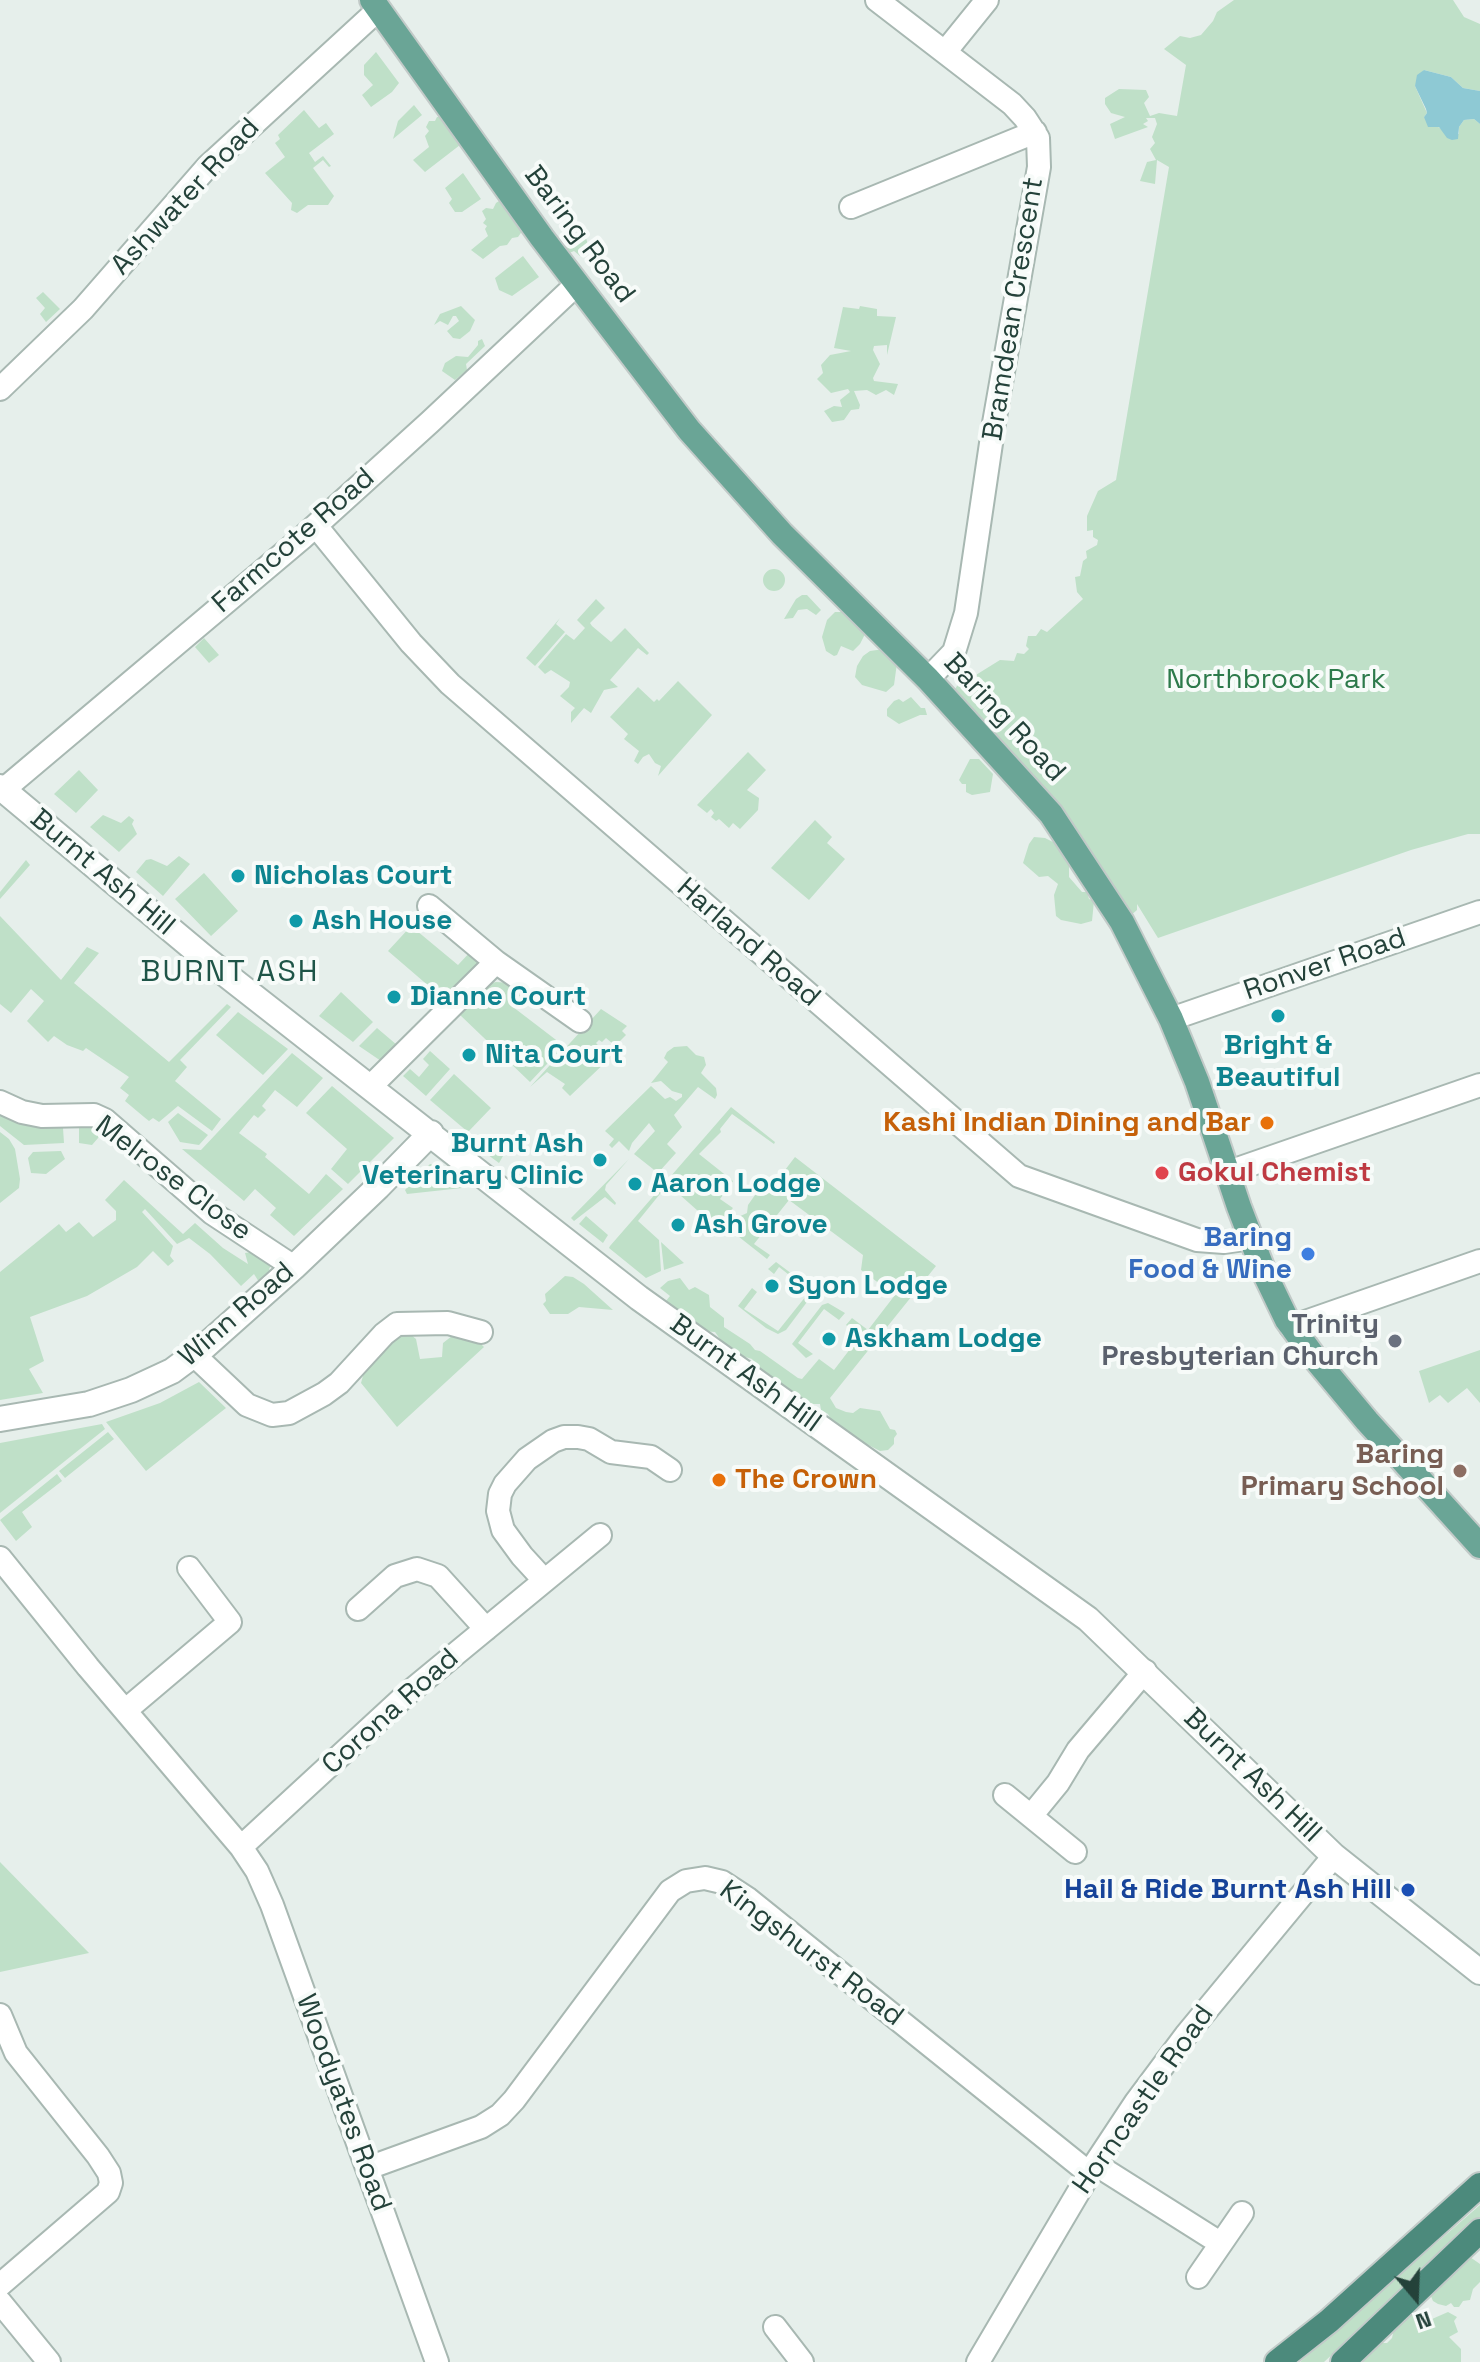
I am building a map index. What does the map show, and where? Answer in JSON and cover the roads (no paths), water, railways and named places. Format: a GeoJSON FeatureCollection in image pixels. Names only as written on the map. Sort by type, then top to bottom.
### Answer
{"type":"FeatureCollection","features":[{"type":"Feature","properties":{"kind":"highway"},"geometry":{"type":"LineString","coordinates":[[1277,2362],[1329,2321],[1480,2185]]}},
{"type":"Feature","properties":{"kind":"highway"},"geometry":{"type":"LineString","coordinates":[[1343,2362],[1480,2231]]}},
{"type":"Feature","properties":{"kind":"main road","name":"Baring Road"},"geometry":{"type":"LineString","coordinates":[[375,5],[481,155],[689,430],[782,534],[928,679],[1051,814],[1122,922],[1171,1019],[1197,1082],[1226,1173],[1264,1272],[1291,1327],[1367,1421],[1480,1546]]}},
{"type":"Feature","properties":{"kind":"street"},"geometry":{"type":"LineString","coordinates":[[851,207],[1035,132],[1012,104],[877,0]]}},
{"type":"Feature","properties":{"kind":"street"},"geometry":{"type":"LineString","coordinates":[[945,52],[987,0]]}},
{"type":"Feature","properties":{"kind":"street","name":"Ashwater Road"},"geometry":{"type":"LineString","coordinates":[[0,389],[83,309],[208,166],[375,5]]}},
{"type":"Feature","properties":{"kind":"street","name":"Bramdean Crescent"},"geometry":{"type":"LineString","coordinates":[[928,679],[954,652],[966,613],[994,423],[1039,167],[1035,132]]}},
{"type":"Feature","properties":{"kind":"street","name":"Farmcote Road"},"geometry":{"type":"LineString","coordinates":[[2,788],[316,526],[577,284]]}},
{"type":"Feature","properties":{"kind":"street","name":"Harland Road"},"geometry":{"type":"LineString","coordinates":[[316,526],[434,669],[1019,1176],[1197,1240],[1224,1242],[1252,1238]]}},
{"type":"Feature","properties":{"kind":"street","name":"Burnt Ash Hill"},"geometry":{"type":"LineString","coordinates":[[2,788],[206,959],[639,1298],[1088,1619],[1334,1856],[1480,1972]]}},
{"type":"Feature","properties":{"kind":"street"},"geometry":{"type":"LineString","coordinates":[[429,906],[496,962],[580,1021]]}},
{"type":"Feature","properties":{"kind":"street","name":"Ronver Road"},"geometry":{"type":"LineString","coordinates":[[1171,1019],[1480,912]]}},
{"type":"Feature","properties":{"kind":"street"},"geometry":{"type":"LineString","coordinates":[[371,1086],[496,962]]}},
{"type":"Feature","properties":{"kind":"street"},"geometry":{"type":"LineString","coordinates":[[1226,1173],[1480,1085]]}},
{"type":"Feature","properties":{"kind":"street","name":"Melrose Close"},"geometry":{"type":"LineString","coordinates":[[0,1102],[22,1112],[42,1116],[94,1115],[105,1120],[212,1213],[294,1267]]}},
{"type":"Feature","properties":{"kind":"street","name":"Winn Road"},"geometry":{"type":"LineString","coordinates":[[0,1419],[81,1405],[118,1395],[162,1377],[194,1355],[294,1267],[431,1133]]}},
{"type":"Feature","properties":{"kind":"street"},"geometry":{"type":"LineString","coordinates":[[1291,1327],[1480,1261]]}},
{"type":"Feature","properties":{"kind":"street"},"geometry":{"type":"LineString","coordinates":[[194,1355],[247,1405],[272,1415],[289,1413],[324,1394],[339,1383],[397,1324],[448,1323],[481,1332]]}},
{"type":"Feature","properties":{"kind":"street"},"geometry":{"type":"LineString","coordinates":[[544,1580],[503,1530],[498,1511],[505,1484],[540,1448],[564,1437],[589,1439],[611,1452],[651,1457],[670,1470]]}},
{"type":"Feature","properties":{"kind":"street","name":"Corona Road"},"geometry":{"type":"LineString","coordinates":[[241,1847],[407,1694],[600,1535]]}},
{"type":"Feature","properties":{"kind":"street","name":"Woodyates Road"},"geometry":{"type":"LineString","coordinates":[[0,1558],[241,1847],[257,1871],[437,2362]]}},
{"type":"Feature","properties":{"kind":"street"},"geometry":{"type":"LineString","coordinates":[[126,1710],[230,1622],[189,1568]]}},
{"type":"Feature","properties":{"kind":"street"},"geometry":{"type":"LineString","coordinates":[[358,1609],[395,1576],[417,1569],[438,1576],[486,1629]]}},
{"type":"Feature","properties":{"kind":"street"},"geometry":{"type":"LineString","coordinates":[[1031,1816],[1058,1783],[1078,1750],[1145,1671]]}},
{"type":"Feature","properties":{"kind":"street"},"geometry":{"type":"LineString","coordinates":[[1005,1795],[1075,1852]]}},
{"type":"Feature","properties":{"kind":"street","name":"Horncastle Road"},"geometry":{"type":"LineString","coordinates":[[978,2362],[1092,2168],[1186,2035],[1334,1856]]}},
{"type":"Feature","properties":{"kind":"street","name":"Kingshurst Road"},"geometry":{"type":"LineString","coordinates":[[368,2168],[481,2127],[500,2115],[670,1891],[686,1881],[705,1878],[722,1882],[748,1899],[1092,2168],[1220,2243]]}},
{"type":"Feature","properties":{"kind":"street"},"geometry":{"type":"LineString","coordinates":[[0,2015],[16,2053],[98,2156],[109,2173],[111,2183],[108,2192],[0,2285]]}},
{"type":"Feature","properties":{"kind":"street"},"geometry":{"type":"LineString","coordinates":[[1198,2277],[1242,2213]]}},
{"type":"Feature","properties":{"kind":"street"},"geometry":{"type":"LineString","coordinates":[[0,2302],[49,2362]]}},
{"type":"Feature","properties":{"kind":"street"},"geometry":{"type":"LineString","coordinates":[[775,2327],[802,2362]]}},
{"type":"Feature","properties":{"kind":"water"},"geometry":{"type":"Polygon","coordinates":[[[1424,70],[1451,77],[1463,88],[1480,91],[1480,124],[1474,119],[1464,120],[1459,127],[1458,139],[1452,140],[1439,127],[1428,127],[1424,117],[1426,109],[1415,86],[1417,75],[1424,70]]]}},
{"type":"Feature","properties":{"kind":"place","name":"Nicholas Court"},"geometry":{"type":"Point","coordinates":[238,876]}},
{"type":"Feature","properties":{"kind":"place","name":"Ash House"},"geometry":{"type":"Point","coordinates":[296,921]}},
{"type":"Feature","properties":{"kind":"place","name":"Dianne Court"},"geometry":{"type":"Point","coordinates":[394,997]}},
{"type":"Feature","properties":{"kind":"place","name":"Bright & Beautiful"},"geometry":{"type":"Point","coordinates":[1278,1016]}},
{"type":"Feature","properties":{"kind":"place","name":"Nita Court"},"geometry":{"type":"Point","coordinates":[469,1055]}},
{"type":"Feature","properties":{"kind":"place","name":"Kashi Indian Dining and Bar"},"geometry":{"type":"Point","coordinates":[1267,1123]}},
{"type":"Feature","properties":{"kind":"place","name":"Burnt Ash Veterinary Clinic"},"geometry":{"type":"Point","coordinates":[600,1160]}},
{"type":"Feature","properties":{"kind":"place","name":"Gokul Chemist"},"geometry":{"type":"Point","coordinates":[1162,1173]}},
{"type":"Feature","properties":{"kind":"place","name":"Aaron Lodge"},"geometry":{"type":"Point","coordinates":[635,1184]}},
{"type":"Feature","properties":{"kind":"place","name":"Ash Grove"},"geometry":{"type":"Point","coordinates":[678,1225]}},
{"type":"Feature","properties":{"kind":"place","name":"Baring Food & Wine"},"geometry":{"type":"Point","coordinates":[1308,1254]}},
{"type":"Feature","properties":{"kind":"place","name":"Syon Lodge"},"geometry":{"type":"Point","coordinates":[772,1286]}},
{"type":"Feature","properties":{"kind":"place","name":"Askham Lodge"},"geometry":{"type":"Point","coordinates":[829,1339]}},
{"type":"Feature","properties":{"kind":"place","name":"Trinity Presbyterian Church"},"geometry":{"type":"Point","coordinates":[1395,1341]}},
{"type":"Feature","properties":{"kind":"place","name":"Baring Primary School"},"geometry":{"type":"Point","coordinates":[1460,1471]}},
{"type":"Feature","properties":{"kind":"place","name":"The Crown"},"geometry":{"type":"Point","coordinates":[719,1480]}},
{"type":"Feature","properties":{"kind":"place","name":"Hail & Ride Burnt Ash Hill"},"geometry":{"type":"Point","coordinates":[1408,1890]}},
{"type":"Feature","properties":{"kind":"district","name":"BURNT ASH"},"geometry":{"type":"Point","coordinates":[230,973]}},
{"type":"Feature","properties":{"kind":"park label","name":"Northbrook Park"},"geometry":{"type":"Point","coordinates":[1276,680]}}]}
